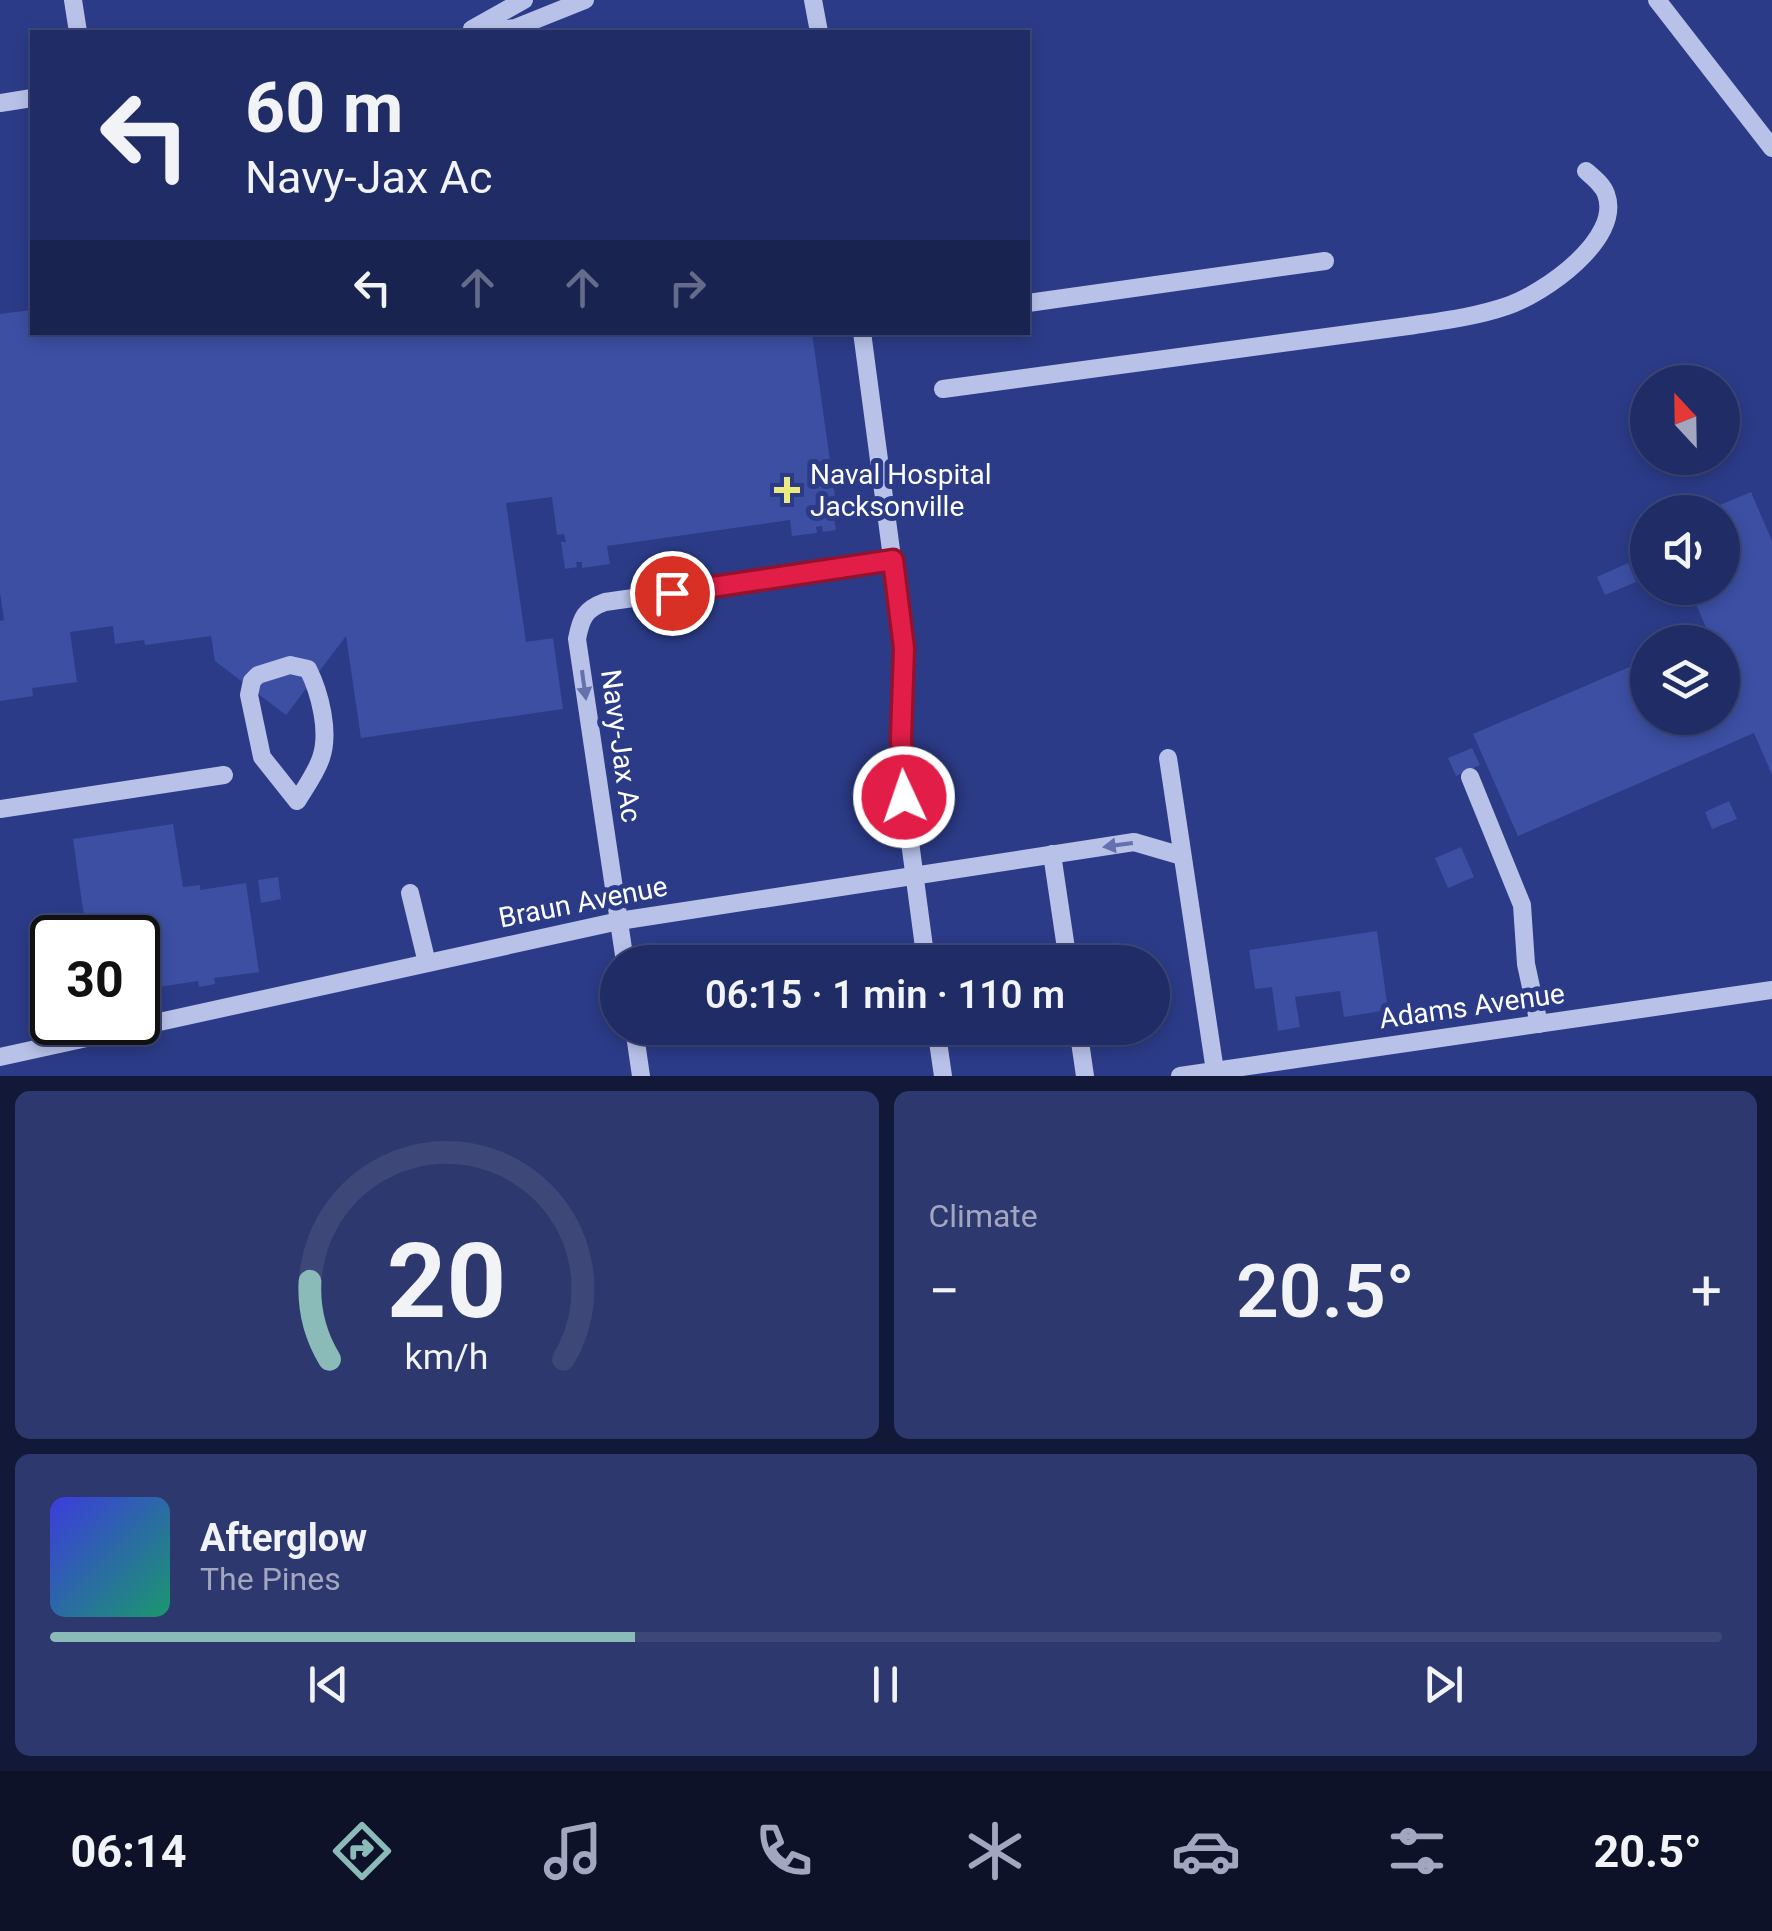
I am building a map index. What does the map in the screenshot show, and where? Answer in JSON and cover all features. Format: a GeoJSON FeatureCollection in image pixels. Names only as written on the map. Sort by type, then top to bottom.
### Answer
{"type":"FeatureCollection","features":[{"type":"Feature","properties":{"kind":"street"},"geometry":{"type":"LineString","coordinates":[[73,0],[78,30]]}},
{"type":"Feature","properties":{"kind":"street"},"geometry":{"type":"LineString","coordinates":[[470,30],[524,0]]}},
{"type":"Feature","properties":{"kind":"street"},"geometry":{"type":"LineString","coordinates":[[503,30],[586,0]]}},
{"type":"Feature","properties":{"kind":"street"},"geometry":{"type":"LineString","coordinates":[[813,0],[819,30]]}},
{"type":"Feature","properties":{"kind":"street"},"geometry":{"type":"LineString","coordinates":[[1657,0],[1772,148]]}},
{"type":"Feature","properties":{"kind":"street"},"geometry":{"type":"LineString","coordinates":[[0,103],[30,98]]}},
{"type":"Feature","properties":{"kind":"street"},"geometry":{"type":"LineString","coordinates":[[943,389],[1408,326],[1510,306],[1563,274],[1605,227],[1609,212],[1606,190],[1586,171]]}},
{"type":"Feature","properties":{"kind":"street"},"geometry":{"type":"LineString","coordinates":[[1030,303],[1325,261]]}},
{"type":"Feature","properties":{"kind":"street"},"geometry":{"type":"LineString","coordinates":[[862,335],[904,648],[901,738],[923,945]]}},
{"type":"Feature","properties":{"kind":"street","name":"Navy-Jax Ac"},"geometry":{"type":"LineString","coordinates":[[623,945],[577,639],[580,620],[591,607],[640,597],[893,560]]}},
{"type":"Feature","properties":{"kind":"street"},"geometry":{"type":"LineString","coordinates":[[290,665],[308,669],[314,681],[324,744],[320,761],[297,802],[262,757],[249,695],[258,675],[290,665]]}},
{"type":"Feature","properties":{"kind":"street"},"geometry":{"type":"LineString","coordinates":[[1168,758],[1215,1071]]}},
{"type":"Feature","properties":{"kind":"street"},"geometry":{"type":"LineString","coordinates":[[0,810],[224,775]]}},
{"type":"Feature","properties":{"kind":"street"},"geometry":{"type":"LineString","coordinates":[[1470,777],[1522,905],[1526,964],[1539,1024]]}},
{"type":"Feature","properties":{"kind":"street","name":"Braun Avenue"},"geometry":{"type":"LineString","coordinates":[[0,1057],[619,920],[1134,842],[1182,856]]}},
{"type":"Feature","properties":{"kind":"street"},"geometry":{"type":"LineString","coordinates":[[1052,854],[1065,945]]}},
{"type":"Feature","properties":{"kind":"street"},"geometry":{"type":"LineString","coordinates":[[410,893],[426,963]]}},
{"type":"Feature","properties":{"kind":"street","name":"Adams Avenue"},"geometry":{"type":"LineString","coordinates":[[1180,1076],[1258,1070],[1772,990]]}},
{"type":"Feature","properties":{"kind":"street"},"geometry":{"type":"LineString","coordinates":[[636,1045],[641,1076]]}},
{"type":"Feature","properties":{"kind":"street"},"geometry":{"type":"LineString","coordinates":[[939,1045],[944,1076]]}},
{"type":"Feature","properties":{"kind":"street"},"geometry":{"type":"LineString","coordinates":[[1080,1045],[1085,1076]]}},
{"type":"Feature","properties":{"kind":"building"},"geometry":{"type":"Polygon","coordinates":[[[30,310],[30,335],[812,335],[835,497],[828,497],[828,503],[831,502],[836,530],[823,532],[822,526],[816,527],[817,533],[792,536],[790,520],[607,546],[610,564],[582,568],[582,562],[576,562],[577,567],[565,569],[561,542],[566,542],[564,534],[557,535],[552,497],[506,503],[526,642],[553,638],[563,709],[361,738],[346,636],[286,715],[215,661],[211,636],[145,645],[144,640],[115,644],[113,626],[70,632],[77,682],[32,688],[33,696],[0,701],[0,621],[4,620],[0,593],[0,314],[30,310]]]}},
{"type":"Feature","properties":{"kind":"building"},"geometry":{"type":"Polygon","coordinates":[[[1751,492],[1772,541],[1772,775],[1754,733],[1518,836],[1473,734],[1630,667],[1630,735],[1740,735],[1740,625],[1705,625],[1696,605],[1740,605],[1740,497],[1751,492]]]}},
{"type":"Feature","properties":{"kind":"building"},"geometry":{"type":"Polygon","coordinates":[[[1628,563],[1630,568],[1630,585],[1605,595],[1597,577],[1628,563]]]}},
{"type":"Feature","properties":{"kind":"building"},"geometry":{"type":"Polygon","coordinates":[[[1472,748],[1480,765],[1456,776],[1448,758],[1472,748]]]}},
{"type":"Feature","properties":{"kind":"building"},"geometry":{"type":"Polygon","coordinates":[[[1729,801],[1737,819],[1712,829],[1705,812],[1729,801]]]}},
{"type":"Feature","properties":{"kind":"building"},"geometry":{"type":"Polygon","coordinates":[[[173,824],[183,887],[200,885],[200,890],[246,883],[259,972],[214,978],[215,984],[199,987],[198,981],[160,987],[160,915],[84,915],[73,839],[173,824]]]}},
{"type":"Feature","properties":{"kind":"building"},"geometry":{"type":"Polygon","coordinates":[[[1461,847],[1474,877],[1448,888],[1435,858],[1461,847]]]}},
{"type":"Feature","properties":{"kind":"building"},"geometry":{"type":"Polygon","coordinates":[[[278,877],[281,899],[261,903],[258,880],[278,877]]]}},
{"type":"Feature","properties":{"kind":"building"},"geometry":{"type":"Polygon","coordinates":[[[1377,931],[1388,1010],[1344,1017],[1340,991],[1295,997],[1300,1027],[1278,1031],[1272,987],[1255,989],[1249,950],[1377,931]]]}},
{"type":"Feature","properties":{"kind":"place","name":"Naval Hospital Jacksonville"},"geometry":{"type":"Point","coordinates":[787,490]}},
{"type":"Feature","properties":{"kind":"route"},"geometry":{"type":"LineString","coordinates":[[672,593],[893,560],[904,648],[904,797]]}}]}
